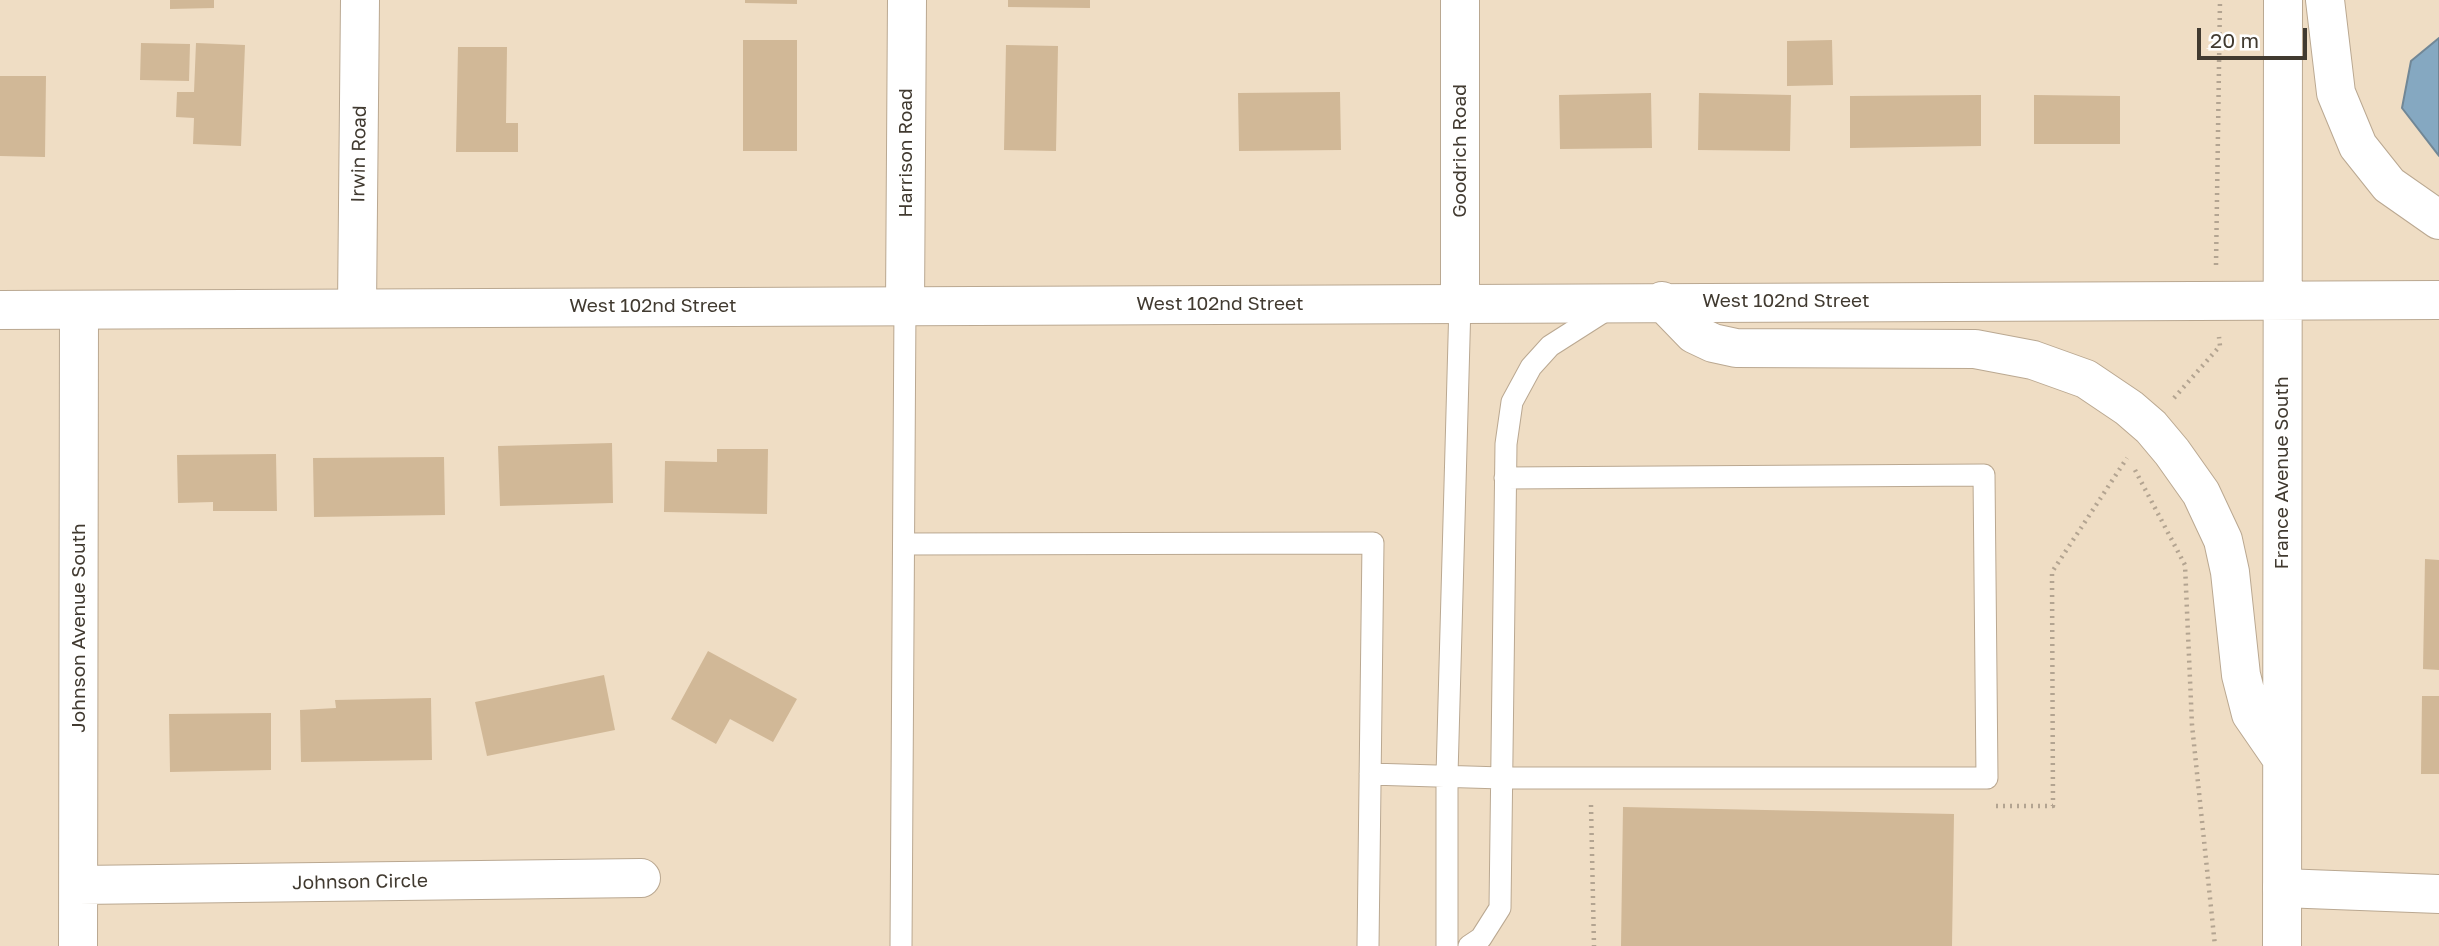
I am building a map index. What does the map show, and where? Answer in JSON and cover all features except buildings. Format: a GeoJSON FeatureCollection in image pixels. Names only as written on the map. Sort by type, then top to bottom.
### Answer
{"type":"FeatureCollection","features":[{"type":"Feature","properties":{"kind":"street","name":"Irwin Road"},"geometry":{"type":"LineString","coordinates":[[357,307],[360,0]]}},
{"type":"Feature","properties":{"kind":"street","name":"Harrison Road"},"geometry":{"type":"LineString","coordinates":[[905,305],[907,0]]}},
{"type":"Feature","properties":{"kind":"street","name":"Goodrich Road"},"geometry":{"type":"LineString","coordinates":[[1460,0],[1460,303]]}},
{"type":"Feature","properties":{"kind":"street","name":"France Avenue South"},"geometry":{"type":"LineString","coordinates":[[2282,946],[2283,0]]}},
{"type":"Feature","properties":{"kind":"street"},"geometry":{"type":"LineString","coordinates":[[2325,0],[2336,93],[2358,146],[2389,185],[2439,220]]}},
{"type":"Feature","properties":{"kind":"street","name":"West 102nd Street"},"geometry":{"type":"LineString","coordinates":[[0,310],[2282,298],[2439,300]]}},
{"type":"Feature","properties":{"kind":"street"},"geometry":{"type":"LineString","coordinates":[[1662,301],[1694,334],[1713,343],[1735,348],[1975,349],[2032,360],[2086,379],[2129,408],[2151,427],[2172,452],[2200,493],[2222,540],[2230,572],[2241,676],[2251,714],[2282,760]]}},
{"type":"Feature","properties":{"kind":"street","name":"Johnson Avenue South"},"geometry":{"type":"LineString","coordinates":[[78,946],[79,310]]}},
{"type":"Feature","properties":{"kind":"street","name":"Johnson Circle"},"geometry":{"type":"LineString","coordinates":[[79,885],[641,878]]}},
{"type":"Feature","properties":{"kind":"street"},"geometry":{"type":"LineString","coordinates":[[2282,888],[2439,894]]}},
{"type":"Feature","properties":{"kind":"lane"},"geometry":{"type":"LineString","coordinates":[[1469,946],[1481,938],[1500,908],[1507,424],[1519,385],[1531,367],[1561,338],[1594,316],[1624,302]]}},
{"type":"Feature","properties":{"kind":"lane"},"geometry":{"type":"LineString","coordinates":[[1447,946],[1447,775],[1460,303]]}},
{"type":"Feature","properties":{"kind":"lane"},"geometry":{"type":"LineString","coordinates":[[901,946],[905,305]]}},
{"type":"Feature","properties":{"kind":"lane"},"geometry":{"type":"LineString","coordinates":[[1370,774],[1502,778],[1987,778],[1984,475],[1505,478]]}},
{"type":"Feature","properties":{"kind":"lane"},"geometry":{"type":"LineString","coordinates":[[904,544],[1373,543],[1368,946]]}},
{"type":"Feature","properties":{"kind":"path"},"geometry":{"type":"LineString","coordinates":[[2215,237],[2220,0]]}},
{"type":"Feature","properties":{"kind":"path"},"geometry":{"type":"LineString","coordinates":[[2172,401],[2220,346]]}},
{"type":"Feature","properties":{"kind":"path"},"geometry":{"type":"LineString","coordinates":[[2128,457],[2185,565],[2192,725],[2215,946]]}},
{"type":"Feature","properties":{"kind":"water"},"geometry":{"type":"Polygon","coordinates":[[[2439,38],[2439,156],[2402,108],[2411,61],[2439,38]]]}}]}
